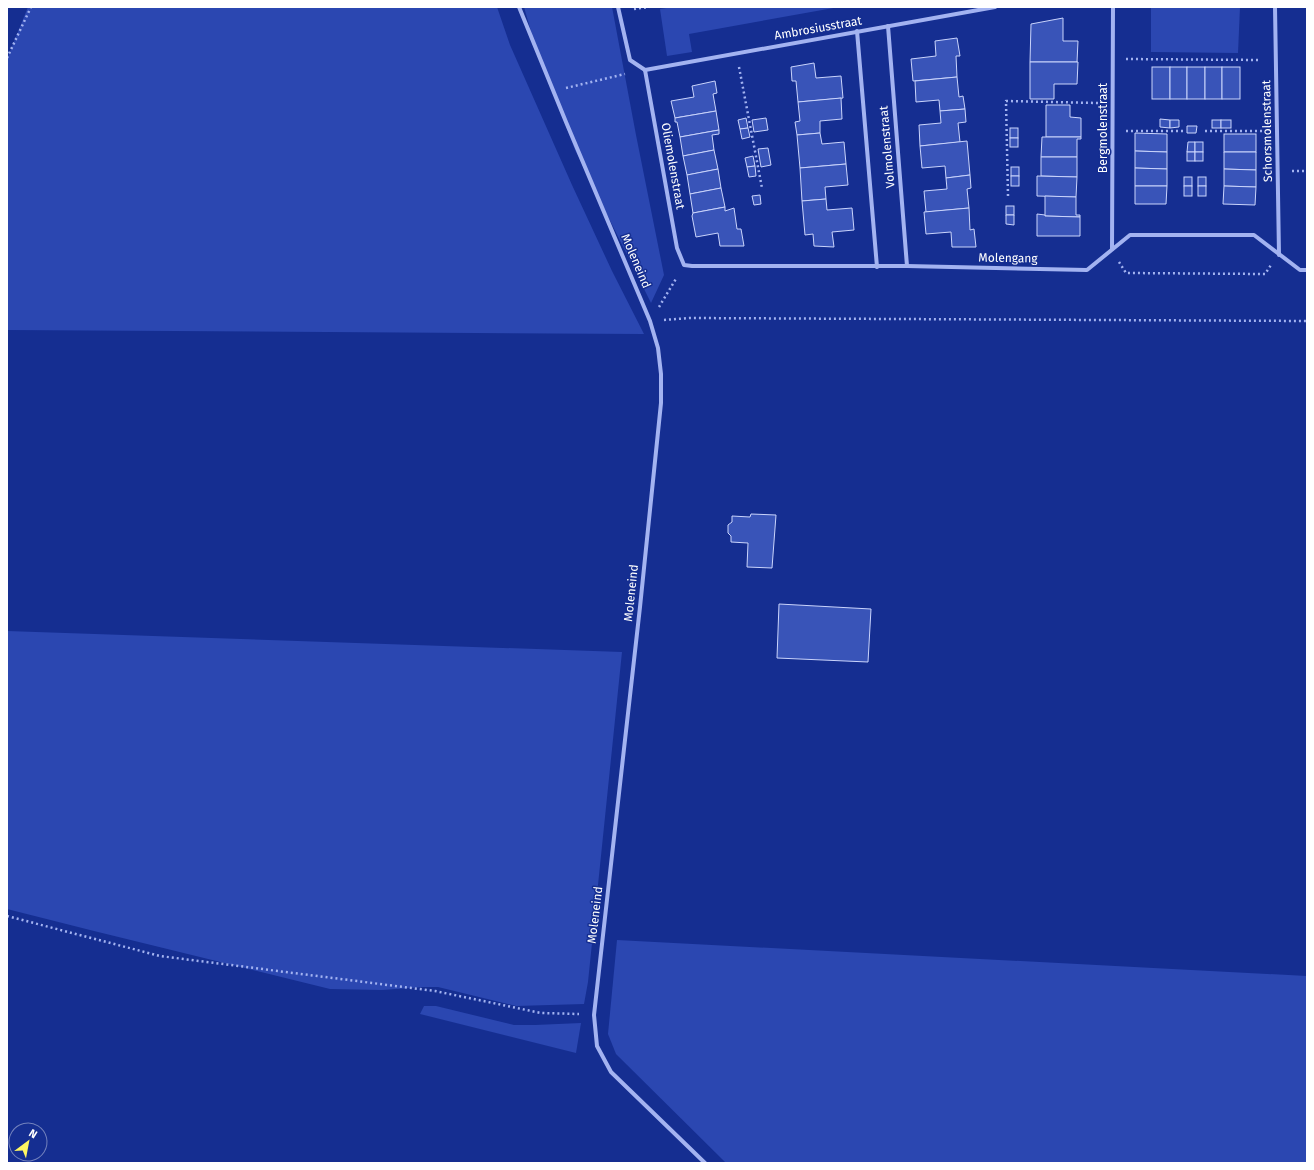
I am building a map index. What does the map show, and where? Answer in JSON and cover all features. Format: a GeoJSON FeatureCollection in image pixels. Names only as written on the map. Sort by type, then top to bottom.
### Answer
{"type":"FeatureCollection","features":[{"type":"Feature","properties":{"kind":"street","name":"Moleneind"},"geometry":{"type":"LineString","coordinates":[[519,7],[650,321],[658,348],[661,374],[661,403],[640,607],[594,1015],[597,1046],[611,1072],[706,1163]]}},
{"type":"Feature","properties":{"kind":"street"},"geometry":{"type":"LineString","coordinates":[[618,7],[630,60],[645,70]]}},
{"type":"Feature","properties":{"kind":"street","name":"Ambrosiusstraat"},"geometry":{"type":"LineString","coordinates":[[645,70],[994,7]]}},
{"type":"Feature","properties":{"kind":"street","name":"Bergmolenstraat"},"geometry":{"type":"LineString","coordinates":[[1112,249],[1113,7]]}},
{"type":"Feature","properties":{"kind":"street","name":"Schorsmolenstraat"},"geometry":{"type":"LineString","coordinates":[[1275,7],[1279,255]]}},
{"type":"Feature","properties":{"kind":"street","name":"Volmolenstraat"},"geometry":{"type":"LineString","coordinates":[[888,26],[907,266]]}},
{"type":"Feature","properties":{"kind":"street","name":"Volmolenstraat"},"geometry":{"type":"LineString","coordinates":[[857,31],[877,267]]}},
{"type":"Feature","properties":{"kind":"street","name":"Oliemolenstraat"},"geometry":{"type":"LineString","coordinates":[[645,70],[677,248],[684,265]]}},
{"type":"Feature","properties":{"kind":"street","name":"Molengang"},"geometry":{"type":"LineString","coordinates":[[684,265],[907,266],[1087,270],[1130,235],[1254,236],[1300,270],[1307,270]]}},
{"type":"Feature","properties":{"kind":"path"},"geometry":{"type":"LineString","coordinates":[[7,58],[31,7]]}},
{"type":"Feature","properties":{"kind":"path"},"geometry":{"type":"LineString","coordinates":[[737,53],[762,188]]}},
{"type":"Feature","properties":{"kind":"path"},"geometry":{"type":"LineString","coordinates":[[1113,59],[1276,60]]}},
{"type":"Feature","properties":{"kind":"path"},"geometry":{"type":"LineString","coordinates":[[554,90],[645,70]]}},
{"type":"Feature","properties":{"kind":"path"},"geometry":{"type":"LineString","coordinates":[[1008,196],[1006,101],[1113,103]]}},
{"type":"Feature","properties":{"kind":"path"},"geometry":{"type":"LineString","coordinates":[[1113,131],[1186,131]]}},
{"type":"Feature","properties":{"kind":"path"},"geometry":{"type":"LineString","coordinates":[[1205,132],[1277,132]]}},
{"type":"Feature","properties":{"kind":"path"},"geometry":{"type":"LineString","coordinates":[[1112,249],[1126,273],[1265,274],[1279,255]]}},
{"type":"Feature","properties":{"kind":"path"},"geometry":{"type":"LineString","coordinates":[[650,321],[684,265]]}},
{"type":"Feature","properties":{"kind":"path"},"geometry":{"type":"LineString","coordinates":[[650,321],[690,318],[1307,322]]}},
{"type":"Feature","properties":{"kind":"path"},"geometry":{"type":"LineString","coordinates":[[7,916],[160,956],[435,990],[541,1013],[594,1015]]}},
{"type":"Feature","properties":{"kind":"shaded area"},"geometry":{"type":"Polygon","coordinates":[[[28,7],[497,7],[510,45],[572,185],[612,271],[644,334],[7,330],[7,59],[28,7]]]}},
{"type":"Feature","properties":{"kind":"shaded area"},"geometry":{"type":"Polygon","coordinates":[[[524,7],[612,7],[664,275],[651,303],[575,150],[534,42],[524,7]]]}},
{"type":"Feature","properties":{"kind":"shaded area"},"geometry":{"type":"Polygon","coordinates":[[[673,7],[839,7],[689,34],[692,52],[667,56],[660,9],[673,7]]]}},
{"type":"Feature","properties":{"kind":"shaded area"},"geometry":{"type":"Polygon","coordinates":[[[1151,7],[1240,7],[1238,53],[1151,52],[1151,7]]]}},
{"type":"Feature","properties":{"kind":"shaded area"},"geometry":{"type":"Polygon","coordinates":[[[7,631],[622,652],[588,982],[584,1004],[516,1006],[438,987],[382,990],[330,989],[7,909],[7,631]]]}},
{"type":"Feature","properties":{"kind":"shaded area"},"geometry":{"type":"Polygon","coordinates":[[[617,940],[1307,976],[1307,1163],[726,1163],[616,1054],[608,1034],[617,940]]]}},
{"type":"Feature","properties":{"kind":"shaded area"},"geometry":{"type":"Polygon","coordinates":[[[424,1006],[436,1006],[514,1025],[581,1023],[576,1053],[420,1014],[424,1006]]]}},
{"type":"Feature","properties":{"kind":"building"},"geometry":{"type":"Polygon","coordinates":[[[1063,18],[1063,41],[1078,41],[1077,62],[1030,62],[1031,24],[1063,18]]]}},
{"type":"Feature","properties":{"kind":"building"},"geometry":{"type":"Polygon","coordinates":[[[957,38],[960,56],[956,56],[957,77],[913,81],[911,59],[936,56],[935,41],[957,38]]]}},
{"type":"Feature","properties":{"kind":"building"},"geometry":{"type":"Polygon","coordinates":[[[1030,62],[1078,62],[1077,84],[1054,84],[1054,99],[1030,99],[1030,62]]]}},
{"type":"Feature","properties":{"kind":"building"},"geometry":{"type":"Polygon","coordinates":[[[814,63],[816,78],[841,76],[843,98],[798,102],[796,81],[792,81],[791,67],[814,63]]]}},
{"type":"Feature","properties":{"kind":"building"},"geometry":{"type":"Polygon","coordinates":[[[1152,67],[1170,67],[1170,99],[1152,99],[1152,67]]]}},
{"type":"Feature","properties":{"kind":"building"},"geometry":{"type":"Polygon","coordinates":[[[1170,67],[1187,67],[1187,99],[1170,99],[1170,67]]]}},
{"type":"Feature","properties":{"kind":"building"},"geometry":{"type":"Polygon","coordinates":[[[1187,67],[1205,67],[1205,99],[1187,99],[1187,67]]]}},
{"type":"Feature","properties":{"kind":"building"},"geometry":{"type":"Polygon","coordinates":[[[1205,67],[1222,67],[1222,99],[1205,99],[1205,67]]]}},
{"type":"Feature","properties":{"kind":"building"},"geometry":{"type":"Polygon","coordinates":[[[1222,67],[1240,67],[1240,99],[1222,99],[1222,67]]]}},
{"type":"Feature","properties":{"kind":"building"},"geometry":{"type":"Polygon","coordinates":[[[957,77],[959,97],[963,96],[965,109],[940,111],[939,100],[916,102],[915,81],[957,77]]]}},
{"type":"Feature","properties":{"kind":"building"},"geometry":{"type":"Polygon","coordinates":[[[715,81],[717,93],[713,94],[716,111],[675,118],[671,101],[694,97],[692,86],[715,81]]]}},
{"type":"Feature","properties":{"kind":"building"},"geometry":{"type":"Polygon","coordinates":[[[841,98],[842,119],[820,121],[820,133],[797,135],[795,122],[800,121],[798,102],[841,98]]]}},
{"type":"Feature","properties":{"kind":"building"},"geometry":{"type":"Polygon","coordinates":[[[1046,105],[1070,105],[1070,117],[1081,118],[1081,137],[1046,137],[1046,105]]]}},
{"type":"Feature","properties":{"kind":"building"},"geometry":{"type":"Polygon","coordinates":[[[965,109],[966,122],[958,123],[960,142],[920,146],[919,125],[941,123],[940,111],[965,109]]]}},
{"type":"Feature","properties":{"kind":"building"},"geometry":{"type":"Polygon","coordinates":[[[716,111],[719,130],[680,137],[675,118],[716,111]]]}},
{"type":"Feature","properties":{"kind":"building"},"geometry":{"type":"Polygon","coordinates":[[[746,118],[748,128],[740,129],[738,120],[746,118]]]}},
{"type":"Feature","properties":{"kind":"building"},"geometry":{"type":"Polygon","coordinates":[[[766,118],[768,130],[754,132],[752,120],[766,118]]]}},
{"type":"Feature","properties":{"kind":"building"},"geometry":{"type":"Polygon","coordinates":[[[1160,119],[1170,120],[1170,128],[1160,127],[1160,119]]]}},
{"type":"Feature","properties":{"kind":"building"},"geometry":{"type":"Polygon","coordinates":[[[1170,120],[1179,120],[1179,127],[1170,128],[1170,120]]]}},
{"type":"Feature","properties":{"kind":"building"},"geometry":{"type":"Polygon","coordinates":[[[1212,120],[1221,120],[1221,128],[1212,128],[1212,120]]]}},
{"type":"Feature","properties":{"kind":"building"},"geometry":{"type":"Polygon","coordinates":[[[1221,120],[1231,120],[1231,128],[1221,128],[1221,120]]]}},
{"type":"Feature","properties":{"kind":"building"},"geometry":{"type":"Polygon","coordinates":[[[1187,126],[1197,126],[1196,133],[1187,133],[1187,126]]]}},
{"type":"Feature","properties":{"kind":"building"},"geometry":{"type":"Polygon","coordinates":[[[748,128],[750,137],[742,139],[740,129],[748,128]]]}},
{"type":"Feature","properties":{"kind":"building"},"geometry":{"type":"Polygon","coordinates":[[[1010,128],[1018,128],[1018,138],[1010,138],[1010,128]]]}},
{"type":"Feature","properties":{"kind":"building"},"geometry":{"type":"Polygon","coordinates":[[[719,130],[719,134],[712,135],[714,150],[683,156],[680,137],[719,130]]]}},
{"type":"Feature","properties":{"kind":"building"},"geometry":{"type":"Polygon","coordinates":[[[820,133],[822,144],[844,142],[846,164],[800,168],[797,135],[820,133]]]}},
{"type":"Feature","properties":{"kind":"building"},"geometry":{"type":"Polygon","coordinates":[[[1135,133],[1167,134],[1167,152],[1135,151],[1135,133]]]}},
{"type":"Feature","properties":{"kind":"building"},"geometry":{"type":"Polygon","coordinates":[[[1224,134],[1256,134],[1256,152],[1224,152],[1224,134]]]}},
{"type":"Feature","properties":{"kind":"building"},"geometry":{"type":"Polygon","coordinates":[[[1042,137],[1081,137],[1081,139],[1077,139],[1077,157],[1041,157],[1042,137]]]}},
{"type":"Feature","properties":{"kind":"building"},"geometry":{"type":"Polygon","coordinates":[[[1010,138],[1018,138],[1018,147],[1010,147],[1010,138]]]}},
{"type":"Feature","properties":{"kind":"building"},"geometry":{"type":"Polygon","coordinates":[[[967,141],[970,175],[946,178],[945,166],[922,168],[920,146],[967,141]]]}},
{"type":"Feature","properties":{"kind":"building"},"geometry":{"type":"Polygon","coordinates":[[[1188,142],[1195,142],[1195,152],[1187,152],[1188,142]]]}},
{"type":"Feature","properties":{"kind":"building"},"geometry":{"type":"Polygon","coordinates":[[[1195,142],[1203,142],[1203,152],[1195,152],[1195,142]]]}},
{"type":"Feature","properties":{"kind":"building"},"geometry":{"type":"Polygon","coordinates":[[[768,148],[771,165],[761,167],[758,149],[768,148]]]}},
{"type":"Feature","properties":{"kind":"building"},"geometry":{"type":"Polygon","coordinates":[[[714,150],[718,169],[687,175],[683,156],[714,150]]]}},
{"type":"Feature","properties":{"kind":"building"},"geometry":{"type":"Polygon","coordinates":[[[1135,151],[1167,152],[1167,169],[1135,168],[1135,151]]]}},
{"type":"Feature","properties":{"kind":"building"},"geometry":{"type":"Polygon","coordinates":[[[1187,152],[1195,152],[1195,161],[1187,161],[1187,152]]]}},
{"type":"Feature","properties":{"kind":"building"},"geometry":{"type":"Polygon","coordinates":[[[1195,152],[1203,152],[1203,161],[1195,161],[1195,152]]]}},
{"type":"Feature","properties":{"kind":"building"},"geometry":{"type":"Polygon","coordinates":[[[1224,152],[1256,152],[1256,170],[1224,169],[1224,152]]]}},
{"type":"Feature","properties":{"kind":"building"},"geometry":{"type":"Polygon","coordinates":[[[753,156],[755,166],[747,167],[745,158],[753,156]]]}},
{"type":"Feature","properties":{"kind":"building"},"geometry":{"type":"Polygon","coordinates":[[[1041,157],[1077,157],[1077,177],[1041,176],[1041,157]]]}},
{"type":"Feature","properties":{"kind":"building"},"geometry":{"type":"Polygon","coordinates":[[[846,164],[848,185],[825,187],[826,199],[802,201],[800,168],[846,164]]]}},
{"type":"Feature","properties":{"kind":"building"},"geometry":{"type":"Polygon","coordinates":[[[755,166],[756,176],[749,177],[747,167],[755,166]]]}},
{"type":"Feature","properties":{"kind":"building"},"geometry":{"type":"Polygon","coordinates":[[[1011,167],[1019,167],[1019,176],[1011,176],[1011,167]]]}},
{"type":"Feature","properties":{"kind":"building"},"geometry":{"type":"Polygon","coordinates":[[[1135,168],[1167,169],[1167,186],[1135,186],[1135,168]]]}},
{"type":"Feature","properties":{"kind":"building"},"geometry":{"type":"Polygon","coordinates":[[[718,169],[721,188],[690,194],[687,175],[718,169]]]}},
{"type":"Feature","properties":{"kind":"building"},"geometry":{"type":"Polygon","coordinates":[[[1224,169],[1256,170],[1256,187],[1224,186],[1224,169]]]}},
{"type":"Feature","properties":{"kind":"building"},"geometry":{"type":"Polygon","coordinates":[[[970,175],[971,188],[967,189],[969,208],[926,212],[924,191],[947,189],[946,178],[970,175]]]}},
{"type":"Feature","properties":{"kind":"building"},"geometry":{"type":"Polygon","coordinates":[[[1011,176],[1019,176],[1019,186],[1011,186],[1011,176]]]}},
{"type":"Feature","properties":{"kind":"building"},"geometry":{"type":"Polygon","coordinates":[[[1037,176],[1077,177],[1076,197],[1037,196],[1037,176]]]}},
{"type":"Feature","properties":{"kind":"building"},"geometry":{"type":"Polygon","coordinates":[[[1184,177],[1192,177],[1192,186],[1184,186],[1184,177]]]}},
{"type":"Feature","properties":{"kind":"building"},"geometry":{"type":"Polygon","coordinates":[[[1198,177],[1206,177],[1206,186],[1198,186],[1198,177]]]}},
{"type":"Feature","properties":{"kind":"building"},"geometry":{"type":"Polygon","coordinates":[[[1135,186],[1167,186],[1166,204],[1135,204],[1135,186]]]}},
{"type":"Feature","properties":{"kind":"building"},"geometry":{"type":"Polygon","coordinates":[[[1184,186],[1192,186],[1192,196],[1184,196],[1184,186]]]}},
{"type":"Feature","properties":{"kind":"building"},"geometry":{"type":"Polygon","coordinates":[[[1198,186],[1206,186],[1206,196],[1198,196],[1198,186]]]}},
{"type":"Feature","properties":{"kind":"building"},"geometry":{"type":"Polygon","coordinates":[[[1224,186],[1256,187],[1255,205],[1223,204],[1224,186]]]}},
{"type":"Feature","properties":{"kind":"building"},"geometry":{"type":"Polygon","coordinates":[[[721,188],[725,207],[693,213],[690,194],[721,188]]]}},
{"type":"Feature","properties":{"kind":"building"},"geometry":{"type":"Polygon","coordinates":[[[760,195],[761,204],[754,205],[752,196],[760,195]]]}},
{"type":"Feature","properties":{"kind":"building"},"geometry":{"type":"Polygon","coordinates":[[[1045,196],[1076,197],[1076,215],[1080,215],[1080,217],[1045,216],[1045,196]]]}},
{"type":"Feature","properties":{"kind":"building"},"geometry":{"type":"Polygon","coordinates":[[[826,199],[827,210],[852,208],[854,230],[832,232],[834,247],[814,246],[813,234],[805,235],[802,201],[826,199]]]}},
{"type":"Feature","properties":{"kind":"building"},"geometry":{"type":"Polygon","coordinates":[[[1006,206],[1014,206],[1014,215],[1006,215],[1006,206]]]}},
{"type":"Feature","properties":{"kind":"building"},"geometry":{"type":"Polygon","coordinates":[[[725,207],[725,211],[734,208],[737,229],[741,229],[744,246],[720,246],[718,233],[696,237],[692,216],[693,213],[725,207]]]}},
{"type":"Feature","properties":{"kind":"building"},"geometry":{"type":"Polygon","coordinates":[[[969,208],[970,230],[974,229],[976,247],[952,247],[951,232],[926,234],[924,212],[969,208]]]}},
{"type":"Feature","properties":{"kind":"building"},"geometry":{"type":"Polygon","coordinates":[[[1037,214],[1045,216],[1080,217],[1080,236],[1037,236],[1037,214]]]}},
{"type":"Feature","properties":{"kind":"building"},"geometry":{"type":"Polygon","coordinates":[[[1006,215],[1014,215],[1014,225],[1006,224],[1006,215]]]}},
{"type":"Feature","properties":{"kind":"building"},"geometry":{"type":"Polygon","coordinates":[[[751,514],[776,515],[772,568],[747,567],[748,543],[731,542],[731,536],[728,533],[728,525],[732,522],[732,516],[750,517],[751,514]]]}},
{"type":"Feature","properties":{"kind":"building"},"geometry":{"type":"Polygon","coordinates":[[[779,604],[871,609],[868,662],[777,658],[779,604]]]}}]}
